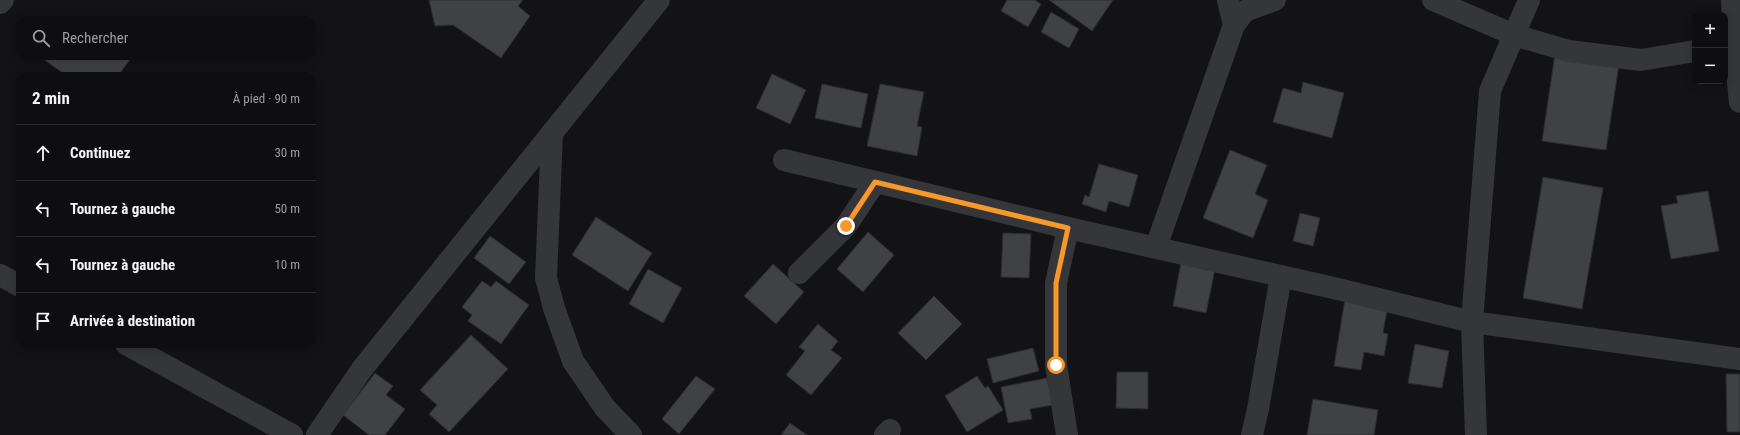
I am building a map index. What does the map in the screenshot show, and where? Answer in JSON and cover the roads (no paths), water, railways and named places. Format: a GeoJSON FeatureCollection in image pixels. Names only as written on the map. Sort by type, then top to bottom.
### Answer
{"type":"FeatureCollection","features":[{"type":"Feature","properties":{"kind":"street"},"geometry":{"type":"LineString","coordinates":[[0,3],[3,0]]}},
{"type":"Feature","properties":{"kind":"street"},"geometry":{"type":"LineString","coordinates":[[317,435],[362,369],[659,0]]}},
{"type":"Feature","properties":{"kind":"street"},"geometry":{"type":"LineString","coordinates":[[1228,0],[1234,26]]}},
{"type":"Feature","properties":{"kind":"street"},"geometry":{"type":"LineString","coordinates":[[1156,247],[1234,26],[1245,11],[1275,0]]}},
{"type":"Feature","properties":{"kind":"street"},"geometry":{"type":"LineString","coordinates":[[1433,0],[1514,35],[1569,51],[1641,60],[1692,52]]}},
{"type":"Feature","properties":{"kind":"street"},"geometry":{"type":"LineString","coordinates":[[1476,435],[1472,322],[1490,91],[1529,0]]}},
{"type":"Feature","properties":{"kind":"street"},"geometry":{"type":"LineString","coordinates":[[1732,0],[1733,45],[1740,102]]}},
{"type":"Feature","properties":{"kind":"street"},"geometry":{"type":"LineString","coordinates":[[552,133],[546,278],[554,308],[573,361],[604,408],[631,435]]}},
{"type":"Feature","properties":{"kind":"street"},"geometry":{"type":"LineString","coordinates":[[784,160],[1472,322],[1740,359]]}},
{"type":"Feature","properties":{"kind":"street"},"geometry":{"type":"LineString","coordinates":[[799,273],[846,226],[875,182]]}},
{"type":"Feature","properties":{"kind":"street"},"geometry":{"type":"LineString","coordinates":[[1067,435],[1056,365],[1056,283],[1068,228]]}},
{"type":"Feature","properties":{"kind":"street"},"geometry":{"type":"LineString","coordinates":[[0,275],[16,284]]}},
{"type":"Feature","properties":{"kind":"street"},"geometry":{"type":"LineString","coordinates":[[1252,435],[1281,276]]}},
{"type":"Feature","properties":{"kind":"street"},"geometry":{"type":"LineString","coordinates":[[133,348],[292,435]]}}]}
